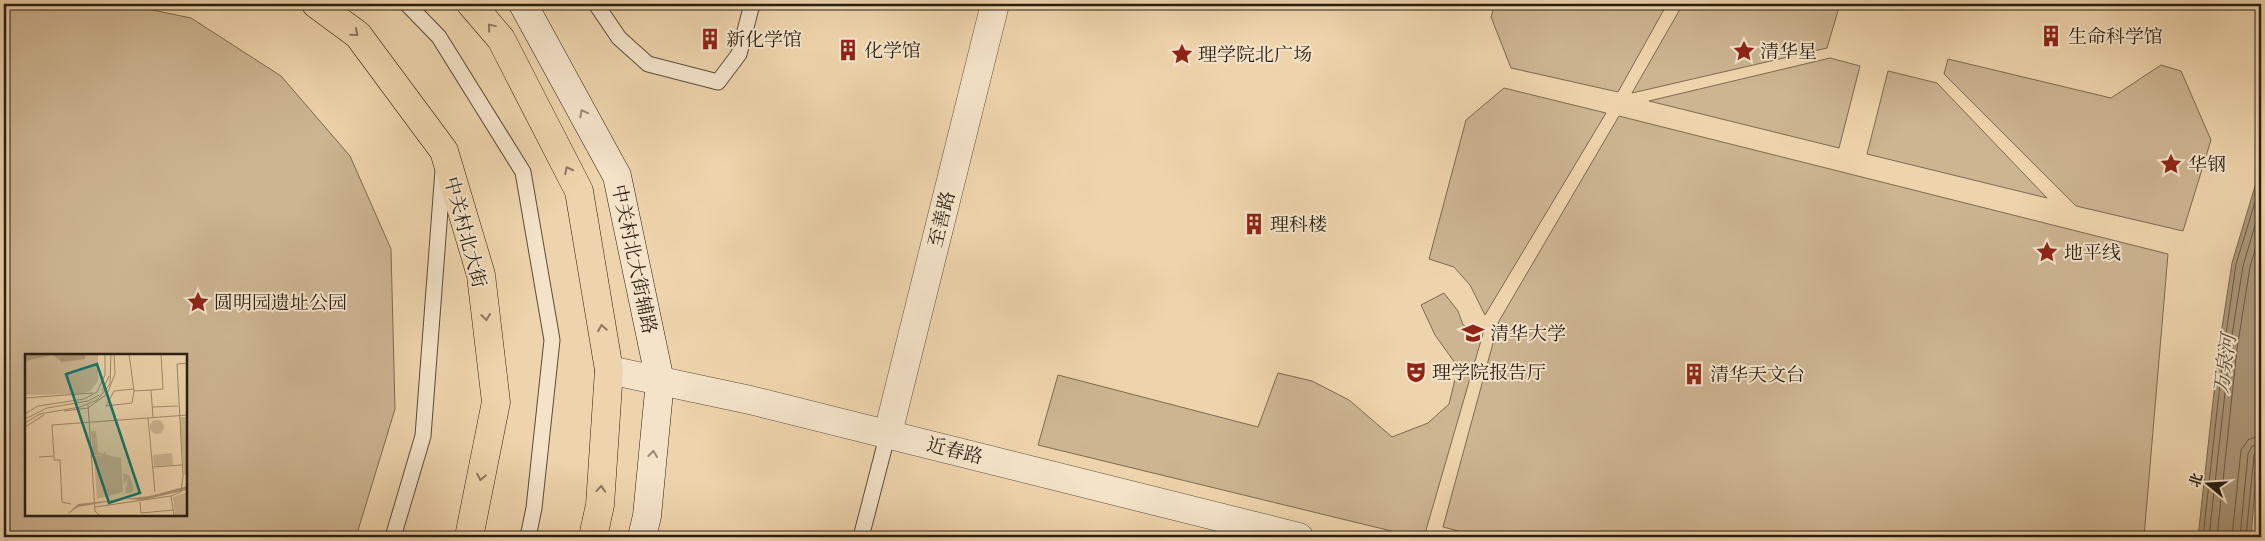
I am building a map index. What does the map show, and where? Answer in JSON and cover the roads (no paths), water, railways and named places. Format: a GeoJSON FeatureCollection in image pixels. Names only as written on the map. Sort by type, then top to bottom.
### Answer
{"type":"FeatureCollection","features":[{"type":"Feature","properties":{"kind":"main road","name":"中关村北大街"},"geometry":{"type":"LineString","coordinates":[[316,4],[358,35],[444,152],[481,276],[496,402],[469,537]]}},
{"type":"Feature","properties":{"kind":"main road"},"geometry":{"type":"LineString","coordinates":[[471,4],[501,39],[579,191],[609,370],[600,505],[593,537]]}},
{"type":"Feature","properties":{"kind":"street","name":"中关村北大街辅路"},"geometry":{"type":"LineString","coordinates":[[523,4],[617,176],[660,381],[647,516],[642,537]]}},
{"type":"Feature","properties":{"kind":"street","name":"至善路"},"geometry":{"type":"LineString","coordinates":[[888,433],[995,4]]}},
{"type":"Feature","properties":{"kind":"street","name":"近春路"},"geometry":{"type":"LineString","coordinates":[[609,370],[750,400],[888,433],[1299,537]]}},
{"type":"Feature","properties":{"kind":"lane"},"geometry":{"type":"LineString","coordinates":[[407,4],[439,37],[523,172],[552,340],[534,508],[528,537]]}},
{"type":"Feature","properties":{"kind":"lane"},"geometry":{"type":"LineString","coordinates":[[596,4],[619,38],[648,64],[718,82],[739,54],[752,4]]}},
{"type":"Feature","properties":{"kind":"lane"},"geometry":{"type":"LineString","coordinates":[[394,537],[423,436],[444,152]]}},
{"type":"Feature","properties":{"kind":"lane"},"geometry":{"type":"LineString","coordinates":[[861,537],[888,433]]}},
{"type":"Feature","properties":{"kind":"water","name":"万泉河"},"geometry":{"type":"Polygon","coordinates":[[[2261,166],[2261,413],[2251,537],[2198,537],[2219,347],[2232,263],[2261,166]]]}},
{"type":"Feature","properties":{"kind":"place","name":"生命科学馆"},"geometry":{"type":"Point","coordinates":[2051,36]}},
{"type":"Feature","properties":{"kind":"place","name":"新化学馆"},"geometry":{"type":"Point","coordinates":[710,39]}},
{"type":"Feature","properties":{"kind":"place","name":"化学馆"},"geometry":{"type":"Point","coordinates":[848,50]}},
{"type":"Feature","properties":{"kind":"place","name":"清华星"},"geometry":{"type":"Point","coordinates":[1744,51]}},
{"type":"Feature","properties":{"kind":"place","name":"理学院北广场"},"geometry":{"type":"Point","coordinates":[1182,54]}},
{"type":"Feature","properties":{"kind":"place","name":"华钢"},"geometry":{"type":"Point","coordinates":[2171,164]}},
{"type":"Feature","properties":{"kind":"place","name":"理科楼"},"geometry":{"type":"Point","coordinates":[1254,224]}},
{"type":"Feature","properties":{"kind":"place","name":"地平线"},"geometry":{"type":"Point","coordinates":[2047,252]}},
{"type":"Feature","properties":{"kind":"place","name":"圆明园遗址公园"},"geometry":{"type":"Point","coordinates":[198,302]}},
{"type":"Feature","properties":{"kind":"place","name":"清华大学"},"geometry":{"type":"Point","coordinates":[1473,333]}},
{"type":"Feature","properties":{"kind":"place","name":"理学院报告厅"},"geometry":{"type":"Point","coordinates":[1416,372]}},
{"type":"Feature","properties":{"kind":"place","name":"清华天文台"},"geometry":{"type":"Point","coordinates":[1694,374]}}]}
